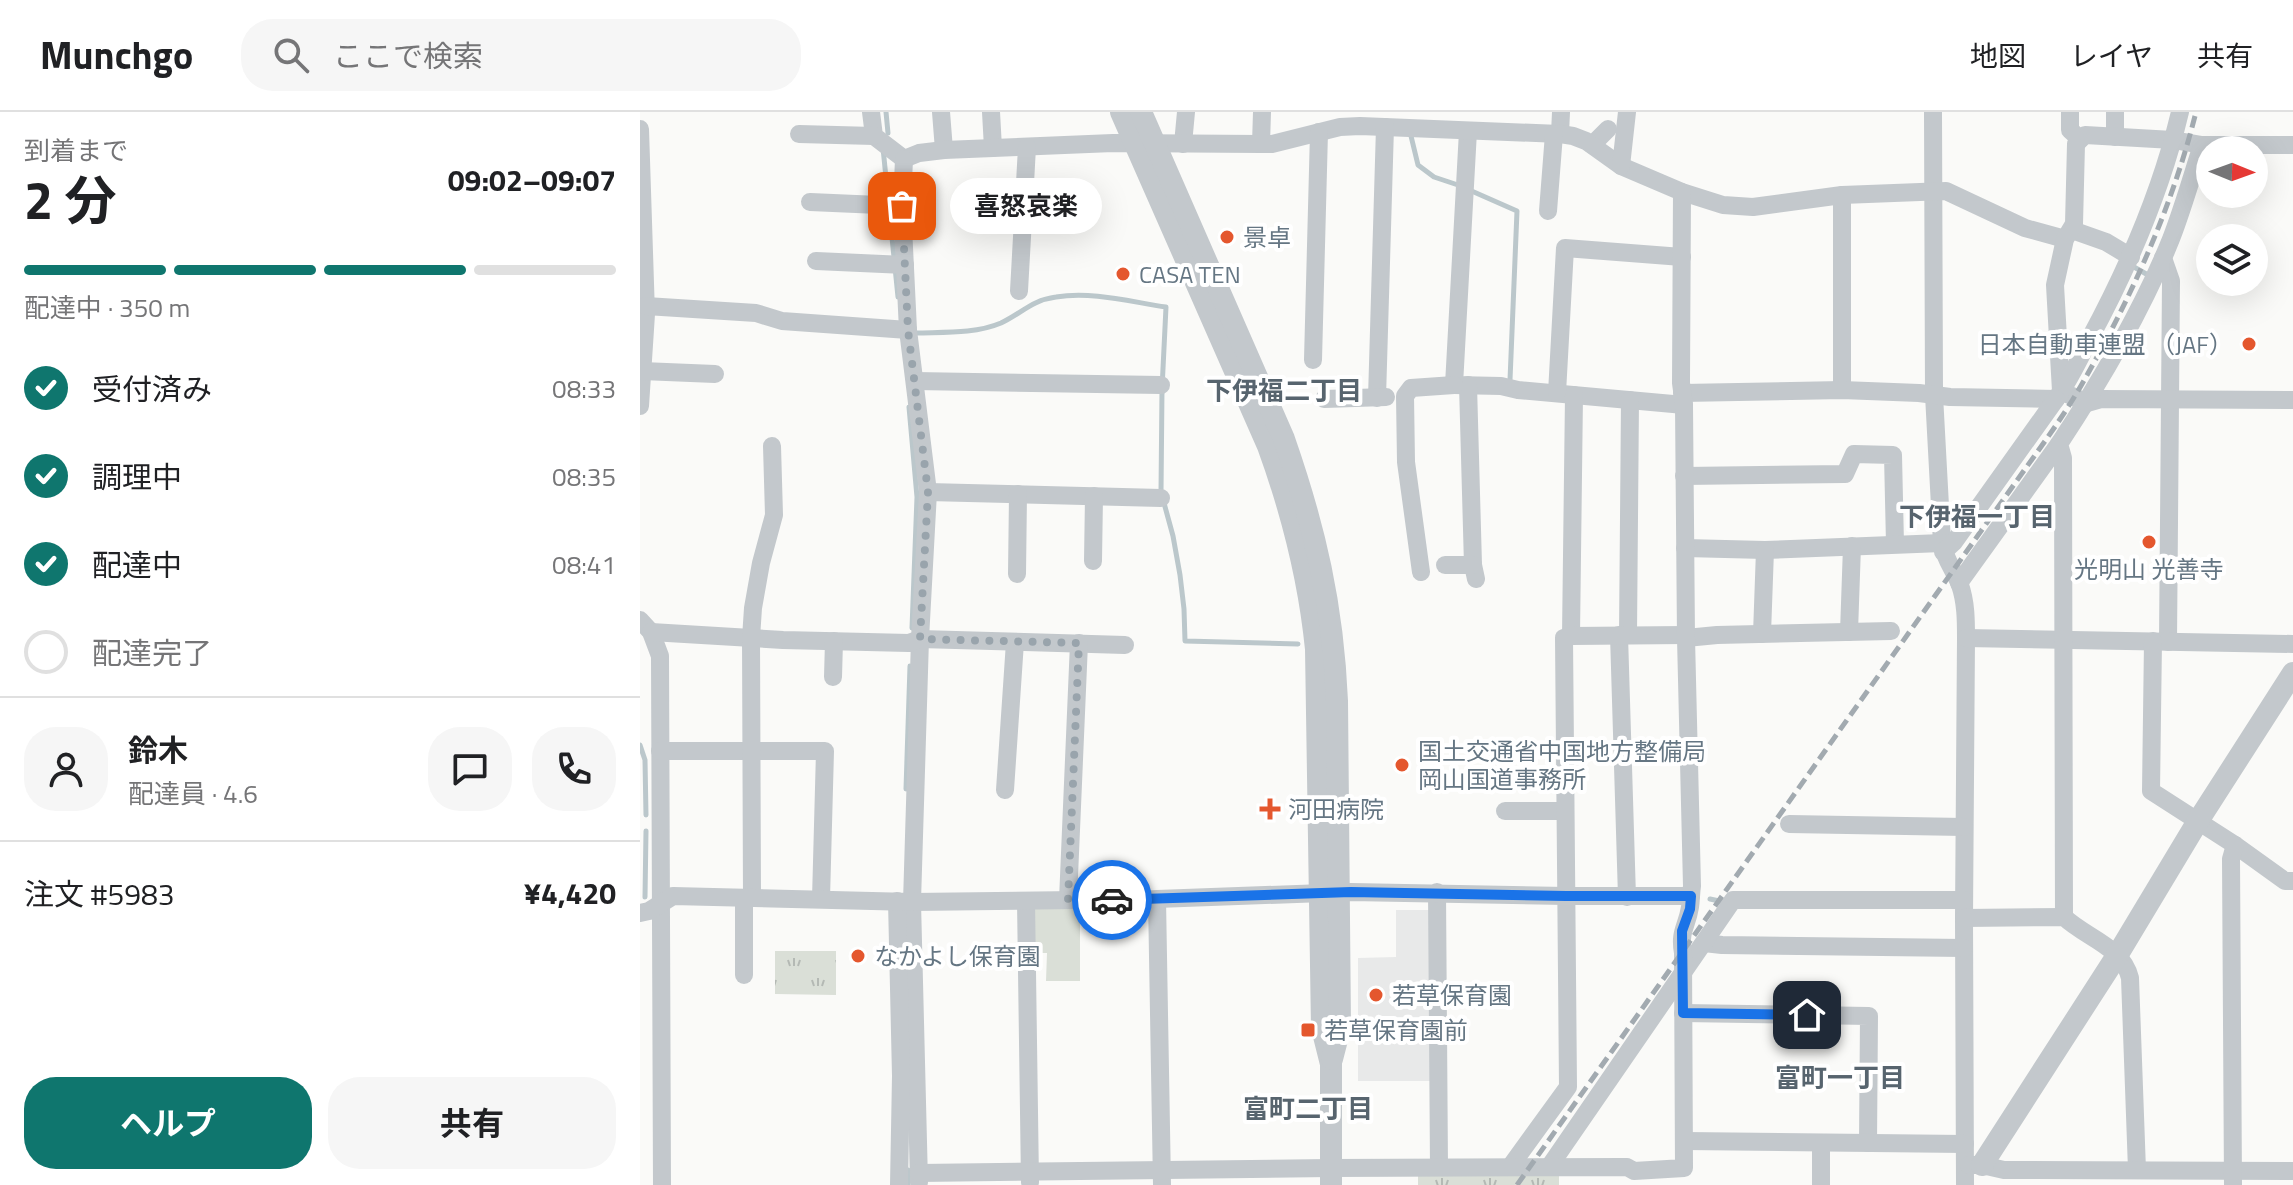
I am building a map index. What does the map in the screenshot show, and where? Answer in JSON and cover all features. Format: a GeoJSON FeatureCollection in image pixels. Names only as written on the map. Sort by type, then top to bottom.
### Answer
{"type":"FeatureCollection","features":[{"type":"Feature","properties":{"kind":"street"},"geometry":{"type":"LineString","coordinates":[[871,112],[886,146],[903,330],[915,381],[928,492],[915,641],[904,902],[899,1185]]}},
{"type":"Feature","properties":{"kind":"street"},"geometry":{"type":"LineString","coordinates":[[941,112],[944,150]]}},
{"type":"Feature","properties":{"kind":"street"},"geometry":{"type":"LineString","coordinates":[[991,112],[993,148]]}},
{"type":"Feature","properties":{"kind":"street"},"geometry":{"type":"LineString","coordinates":[[1121,112],[1145,144],[1226,327],[1308,547],[1318,596],[1316,649],[1327,701],[1330,893],[1322,1028],[1331,1064],[1331,1176]]}},
{"type":"Feature","properties":{"kind":"street"},"geometry":{"type":"LineString","coordinates":[[1141,112],[1145,144]]}},
{"type":"Feature","properties":{"kind":"street"},"geometry":{"type":"LineString","coordinates":[[1183,144],[1186,112]]}},
{"type":"Feature","properties":{"kind":"street"},"geometry":{"type":"LineString","coordinates":[[1261,144],[1262,112]]}},
{"type":"Feature","properties":{"kind":"street"},"geometry":{"type":"LineString","coordinates":[[1548,211],[1561,112]]}},
{"type":"Feature","properties":{"kind":"street"},"geometry":{"type":"LineString","coordinates":[[1621,166],[1627,112]]}},
{"type":"Feature","properties":{"kind":"street"},"geometry":{"type":"LineString","coordinates":[[1933,112],[1934,395],[1942,547],[1963,595],[1966,638],[1965,1144],[1974,1165]]}},
{"type":"Feature","properties":{"kind":"street"},"geometry":{"type":"LineString","coordinates":[[2070,112],[2070,130],[2080,139]]}},
{"type":"Feature","properties":{"kind":"street"},"geometry":{"type":"LineString","coordinates":[[2115,112],[2115,137]]}},
{"type":"Feature","properties":{"kind":"street"},"geometry":{"type":"LineString","coordinates":[[1685,548],[1765,550],[1895,544],[1942,547],[1954,542],[2058,395],[2100,321],[2131,257],[2154,199],[2180,112]]}},
{"type":"Feature","properties":{"kind":"street"},"geometry":{"type":"LineString","coordinates":[[799,134],[919,153],[1027,147],[1272,144],[1319,132],[1348,120],[1385,127],[1471,124],[1573,136],[1592,145],[1621,166],[1682,192],[1723,205],[1753,207],[1842,195],[1946,191],[2025,228],[2106,242],[2131,257]]}},
{"type":"Feature","properties":{"kind":"street"},"geometry":{"type":"LineString","coordinates":[[1445,565],[1474,572],[1461,385],[1465,188],[1471,124]]}},
{"type":"Feature","properties":{"kind":"street"},"geometry":{"type":"LineString","coordinates":[[1377,398],[1385,127]]}},
{"type":"Feature","properties":{"kind":"street"},"geometry":{"type":"LineString","coordinates":[[640,129],[644,311],[640,406]]}},
{"type":"Feature","properties":{"kind":"street"},"geometry":{"type":"LineString","coordinates":[[1592,145],[1608,129]]}},
{"type":"Feature","properties":{"kind":"street"},"geometry":{"type":"LineString","coordinates":[[1313,360],[1319,132]]}},
{"type":"Feature","properties":{"kind":"street"},"geometry":{"type":"LineString","coordinates":[[2058,395],[2055,285],[2068,235],[2074,224],[2076,144],[2085,135],[2196,144]]}},
{"type":"Feature","properties":{"kind":"street"},"geometry":{"type":"LineString","coordinates":[[2268,145],[2293,145]]}},
{"type":"Feature","properties":{"kind":"street"},"geometry":{"type":"LineString","coordinates":[[1019,291],[1027,147]]}},
{"type":"Feature","properties":{"kind":"street"},"geometry":{"type":"LineString","coordinates":[[1959,583],[2087,403],[2119,348],[2163,258],[2196,163]]}},
{"type":"Feature","properties":{"kind":"street"},"geometry":{"type":"LineString","coordinates":[[904,902],[919,1179],[1331,1176],[1439,1167],[1510,1167],[1558,1173],[1627,1167],[1634,1171],[1686,1177],[1682,931],[1691,896],[1682,192]]}},
{"type":"Feature","properties":{"kind":"street"},"geometry":{"type":"LineString","coordinates":[[1842,195],[1842,390]]}},
{"type":"Feature","properties":{"kind":"street"},"geometry":{"type":"LineString","coordinates":[[810,202],[893,205]]}},
{"type":"Feature","properties":{"kind":"street"},"geometry":{"type":"LineString","coordinates":[[1571,636],[1565,248],[1682,257]]}},
{"type":"Feature","properties":{"kind":"street"},"geometry":{"type":"LineString","coordinates":[[2163,258],[2171,281],[2171,400],[2151,791],[2285,881],[2293,881]]}},
{"type":"Feature","properties":{"kind":"street"},"geometry":{"type":"LineString","coordinates":[[816,261],[898,264]]}},
{"type":"Feature","properties":{"kind":"street"},"geometry":{"type":"LineString","coordinates":[[644,311],[756,313],[782,321],[903,330]]}},
{"type":"Feature","properties":{"kind":"street"},"geometry":{"type":"LineString","coordinates":[[641,381],[715,374]]}},
{"type":"Feature","properties":{"kind":"street"},"geometry":{"type":"LineString","coordinates":[[915,381],[1161,385]]}},
{"type":"Feature","properties":{"kind":"street"},"geometry":{"type":"LineString","coordinates":[[1421,572],[1406,462],[1405,396],[1411,388],[1501,386],[1630,400],[1842,390],[1934,395],[2058,395],[2087,403],[2101,399],[2293,400]]}},
{"type":"Feature","properties":{"kind":"street"},"geometry":{"type":"LineString","coordinates":[[1324,399],[1405,396]]}},
{"type":"Feature","properties":{"kind":"street"},"geometry":{"type":"LineString","coordinates":[[1627,897],[1624,635],[1630,400]]}},
{"type":"Feature","properties":{"kind":"street"},"geometry":{"type":"LineString","coordinates":[[2059,444],[2063,458],[2064,917]]}},
{"type":"Feature","properties":{"kind":"street"},"geometry":{"type":"LineString","coordinates":[[744,975],[753,751],[751,638],[761,563],[774,515],[772,446]]}},
{"type":"Feature","properties":{"kind":"street"},"geometry":{"type":"LineString","coordinates":[[1684,476],[1845,474],[1854,454],[1893,455],[1895,544]]}},
{"type":"Feature","properties":{"kind":"street"},"geometry":{"type":"LineString","coordinates":[[928,492],[1161,498]]}},
{"type":"Feature","properties":{"kind":"street"},"geometry":{"type":"LineString","coordinates":[[1017,574],[1018,494]]}},
{"type":"Feature","properties":{"kind":"street"},"geometry":{"type":"LineString","coordinates":[[1093,561],[1094,496]]}},
{"type":"Feature","properties":{"kind":"street"},"geometry":{"type":"LineString","coordinates":[[1849,632],[1852,546]]}},
{"type":"Feature","properties":{"kind":"street"},"geometry":{"type":"LineString","coordinates":[[1762,634],[1765,550]]}},
{"type":"Feature","properties":{"kind":"street"},"geometry":{"type":"LineString","coordinates":[[645,626],[751,638],[1125,645]]}},
{"type":"Feature","properties":{"kind":"street"},"geometry":{"type":"LineString","coordinates":[[645,626],[660,656],[662,1185]]}},
{"type":"Feature","properties":{"kind":"street"},"geometry":{"type":"LineString","coordinates":[[1510,1167],[1568,1087],[1564,638],[1891,631]]}},
{"type":"Feature","properties":{"kind":"street"},"geometry":{"type":"LineString","coordinates":[[1966,638],[2293,644]]}},
{"type":"Feature","properties":{"kind":"street"},"geometry":{"type":"LineString","coordinates":[[833,677],[834,641]]}},
{"type":"Feature","properties":{"kind":"street"},"geometry":{"type":"LineString","coordinates":[[1005,790],[1015,642]]}},
{"type":"Feature","properties":{"kind":"street"},"geometry":{"type":"LineString","coordinates":[[1068,900],[1079,643]]}},
{"type":"Feature","properties":{"kind":"street"},"geometry":{"type":"LineString","coordinates":[[1965,1185],[1974,1165],[2118,954],[2198,821],[2293,673]]}},
{"type":"Feature","properties":{"kind":"street"},"geometry":{"type":"LineString","coordinates":[[640,691],[660,691]]}},
{"type":"Feature","properties":{"kind":"street"},"geometry":{"type":"LineString","coordinates":[[660,751],[825,751],[821,899]]}},
{"type":"Feature","properties":{"kind":"street"},"geometry":{"type":"LineString","coordinates":[[1505,811],[1565,811]]}},
{"type":"Feature","properties":{"kind":"street"},"geometry":{"type":"LineString","coordinates":[[1789,824],[1964,827]]}},
{"type":"Feature","properties":{"kind":"street"},"geometry":{"type":"LineString","coordinates":[[2234,1177],[2231,859],[2235,845]]}},
{"type":"Feature","properties":{"kind":"street"},"geometry":{"type":"LineString","coordinates":[[640,913],[673,896],[904,902],[1437,892],[1691,896]]}},
{"type":"Feature","properties":{"kind":"street"},"geometry":{"type":"LineString","coordinates":[[1437,892],[1439,1167]]}},
{"type":"Feature","properties":{"kind":"street"},"geometry":{"type":"LineString","coordinates":[[1157,899],[1162,1178]]}},
{"type":"Feature","properties":{"kind":"street"},"geometry":{"type":"LineString","coordinates":[[1558,1173],[1683,973],[1733,900],[1964,909],[2064,917],[2118,954],[2127,966],[2130,978],[2137,1170]]}},
{"type":"Feature","properties":{"kind":"street"},"geometry":{"type":"LineString","coordinates":[[1026,901],[1030,1179]]}},
{"type":"Feature","properties":{"kind":"street"},"geometry":{"type":"LineString","coordinates":[[1704,943],[1964,948]]}},
{"type":"Feature","properties":{"kind":"street"},"geometry":{"type":"LineString","coordinates":[[1683,1013],[1869,1016],[1868,1143]]}},
{"type":"Feature","properties":{"kind":"street"},"geometry":{"type":"LineString","coordinates":[[1685,1141],[1965,1144]]}},
{"type":"Feature","properties":{"kind":"street"},"geometry":{"type":"LineString","coordinates":[[1821,1143],[1821,1185]]}},
{"type":"Feature","properties":{"kind":"street"},"geometry":{"type":"LineString","coordinates":[[1974,1165],[2065,1178],[2137,1170],[2175,1177],[2291,1176]]}},
{"type":"Feature","properties":{"kind":"shaded area"},"geometry":{"type":"Polygon","coordinates":[[[1396,910],[1432,910],[1433,1081],[1358,1081],[1358,958],[1396,957],[1396,910]]]}},
{"type":"Feature","properties":{"kind":"green space"},"geometry":{"type":"Polygon","coordinates":[[[1031,905],[1080,905],[1080,981],[1046,981],[1047,953],[1031,953],[1031,905]]]}},
{"type":"Feature","properties":{"kind":"green space"},"geometry":{"type":"Polygon","coordinates":[[[775,951],[836,951],[836,995],[775,994],[775,951]]]}},
{"type":"Feature","properties":{"kind":"green space"},"geometry":{"type":"Polygon","coordinates":[[[1559,1174],[1559,1185],[1418,1185],[1418,1175],[1559,1174]]]}},
{"type":"Feature","properties":{"kind":"waterway"},"geometry":{"type":"LineString","coordinates":[[886,112],[888,133]]}},
{"type":"Feature","properties":{"kind":"waterway"},"geometry":{"type":"LineString","coordinates":[[1411,136],[1418,165],[1434,177],[1517,211],[1510,380]]}},
{"type":"Feature","properties":{"kind":"waterway"},"geometry":{"type":"LineString","coordinates":[[883,148],[898,297]]}},
{"type":"Feature","properties":{"kind":"waterway"},"geometry":{"type":"LineString","coordinates":[[2134,267],[2148,275]]}},
{"type":"Feature","properties":{"kind":"waterway"},"geometry":{"type":"LineString","coordinates":[[916,333],[959,332],[991,327],[1027,307],[1056,297],[1083,295],[1166,307],[1161,492],[1180,575],[1185,641],[1298,644]]}},
{"type":"Feature","properties":{"kind":"waterway"},"geometry":{"type":"LineString","coordinates":[[909,407],[917,497],[912,628]]}},
{"type":"Feature","properties":{"kind":"waterway"},"geometry":{"type":"LineString","coordinates":[[906,789],[910,666]]}},
{"type":"Feature","properties":{"kind":"waterway"},"geometry":{"type":"LineString","coordinates":[[640,745],[645,760],[646,815]]}},
{"type":"Feature","properties":{"kind":"waterway"},"geometry":{"type":"LineString","coordinates":[[645,897],[646,831]]}},
{"type":"Feature","properties":{"kind":"waterway"},"geometry":{"type":"LineString","coordinates":[[1710,899],[1724,902]]}},
{"type":"Feature","properties":{"kind":"waterway"},"geometry":{"type":"LineString","coordinates":[[908,1170],[908,1185]]}},
{"type":"Feature","properties":{"kind":"railway"},"geometry":{"type":"LineString","coordinates":[[1517,1185],[2066,410],[2117,319],[2148,252],[2175,183],[2196,112]]}},
{"type":"Feature","properties":{"kind":"way so far"},"geometry":{"type":"LineString","coordinates":[[902,206],[908,330],[928,492],[920,639],[1079,643],[1068,900],[1112,900]]}},
{"type":"Feature","properties":{"kind":"place","name":"喜怒哀楽"},"geometry":{"type":"Point","coordinates":[902,206]}},
{"type":"Feature","properties":{"kind":"place","name":"景卓"},"geometry":{"type":"Point","coordinates":[1227,237]}},
{"type":"Feature","properties":{"kind":"place","name":"CASA TEN"},"geometry":{"type":"Point","coordinates":[1123,274]}},
{"type":"Feature","properties":{"kind":"place","name":"日本自動車連盟 （JAF）"},"geometry":{"type":"Point","coordinates":[2249,344]}},
{"type":"Feature","properties":{"kind":"place","name":"光明山 光善寺"},"geometry":{"type":"Point","coordinates":[2149,542]}},
{"type":"Feature","properties":{"kind":"place","name":"国土交通省中国地方整備局 岡山国道事務所"},"geometry":{"type":"Point","coordinates":[1402,765]}},
{"type":"Feature","properties":{"kind":"place","name":"河田病院"},"geometry":{"type":"Point","coordinates":[1270,809]}},
{"type":"Feature","properties":{"kind":"place","name":"なかよし保育園"},"geometry":{"type":"Point","coordinates":[858,956]}},
{"type":"Feature","properties":{"kind":"place","name":"若草保育園"},"geometry":{"type":"Point","coordinates":[1376,995]}},
{"type":"Feature","properties":{"kind":"place","name":"若草保育園前"},"geometry":{"type":"Point","coordinates":[1308,1030]}},
{"type":"Feature","properties":{"kind":"district","name":"下伊福二丁目"},"geometry":{"type":"Point","coordinates":[1284,390]}},
{"type":"Feature","properties":{"kind":"district","name":"下伊福一丁目"},"geometry":{"type":"Point","coordinates":[1977,516]}},
{"type":"Feature","properties":{"kind":"district","name":"富町一丁目"},"geometry":{"type":"Point","coordinates":[1840,1077]}},
{"type":"Feature","properties":{"kind":"district","name":"富町二丁目"},"geometry":{"type":"Point","coordinates":[1308,1108]}},
{"type":"Feature","properties":{"kind":"route"},"geometry":{"type":"LineString","coordinates":[[1112,900],[1351,892],[1691,896],[1681,942],[1683,1013],[1807,1015]]}}]}
